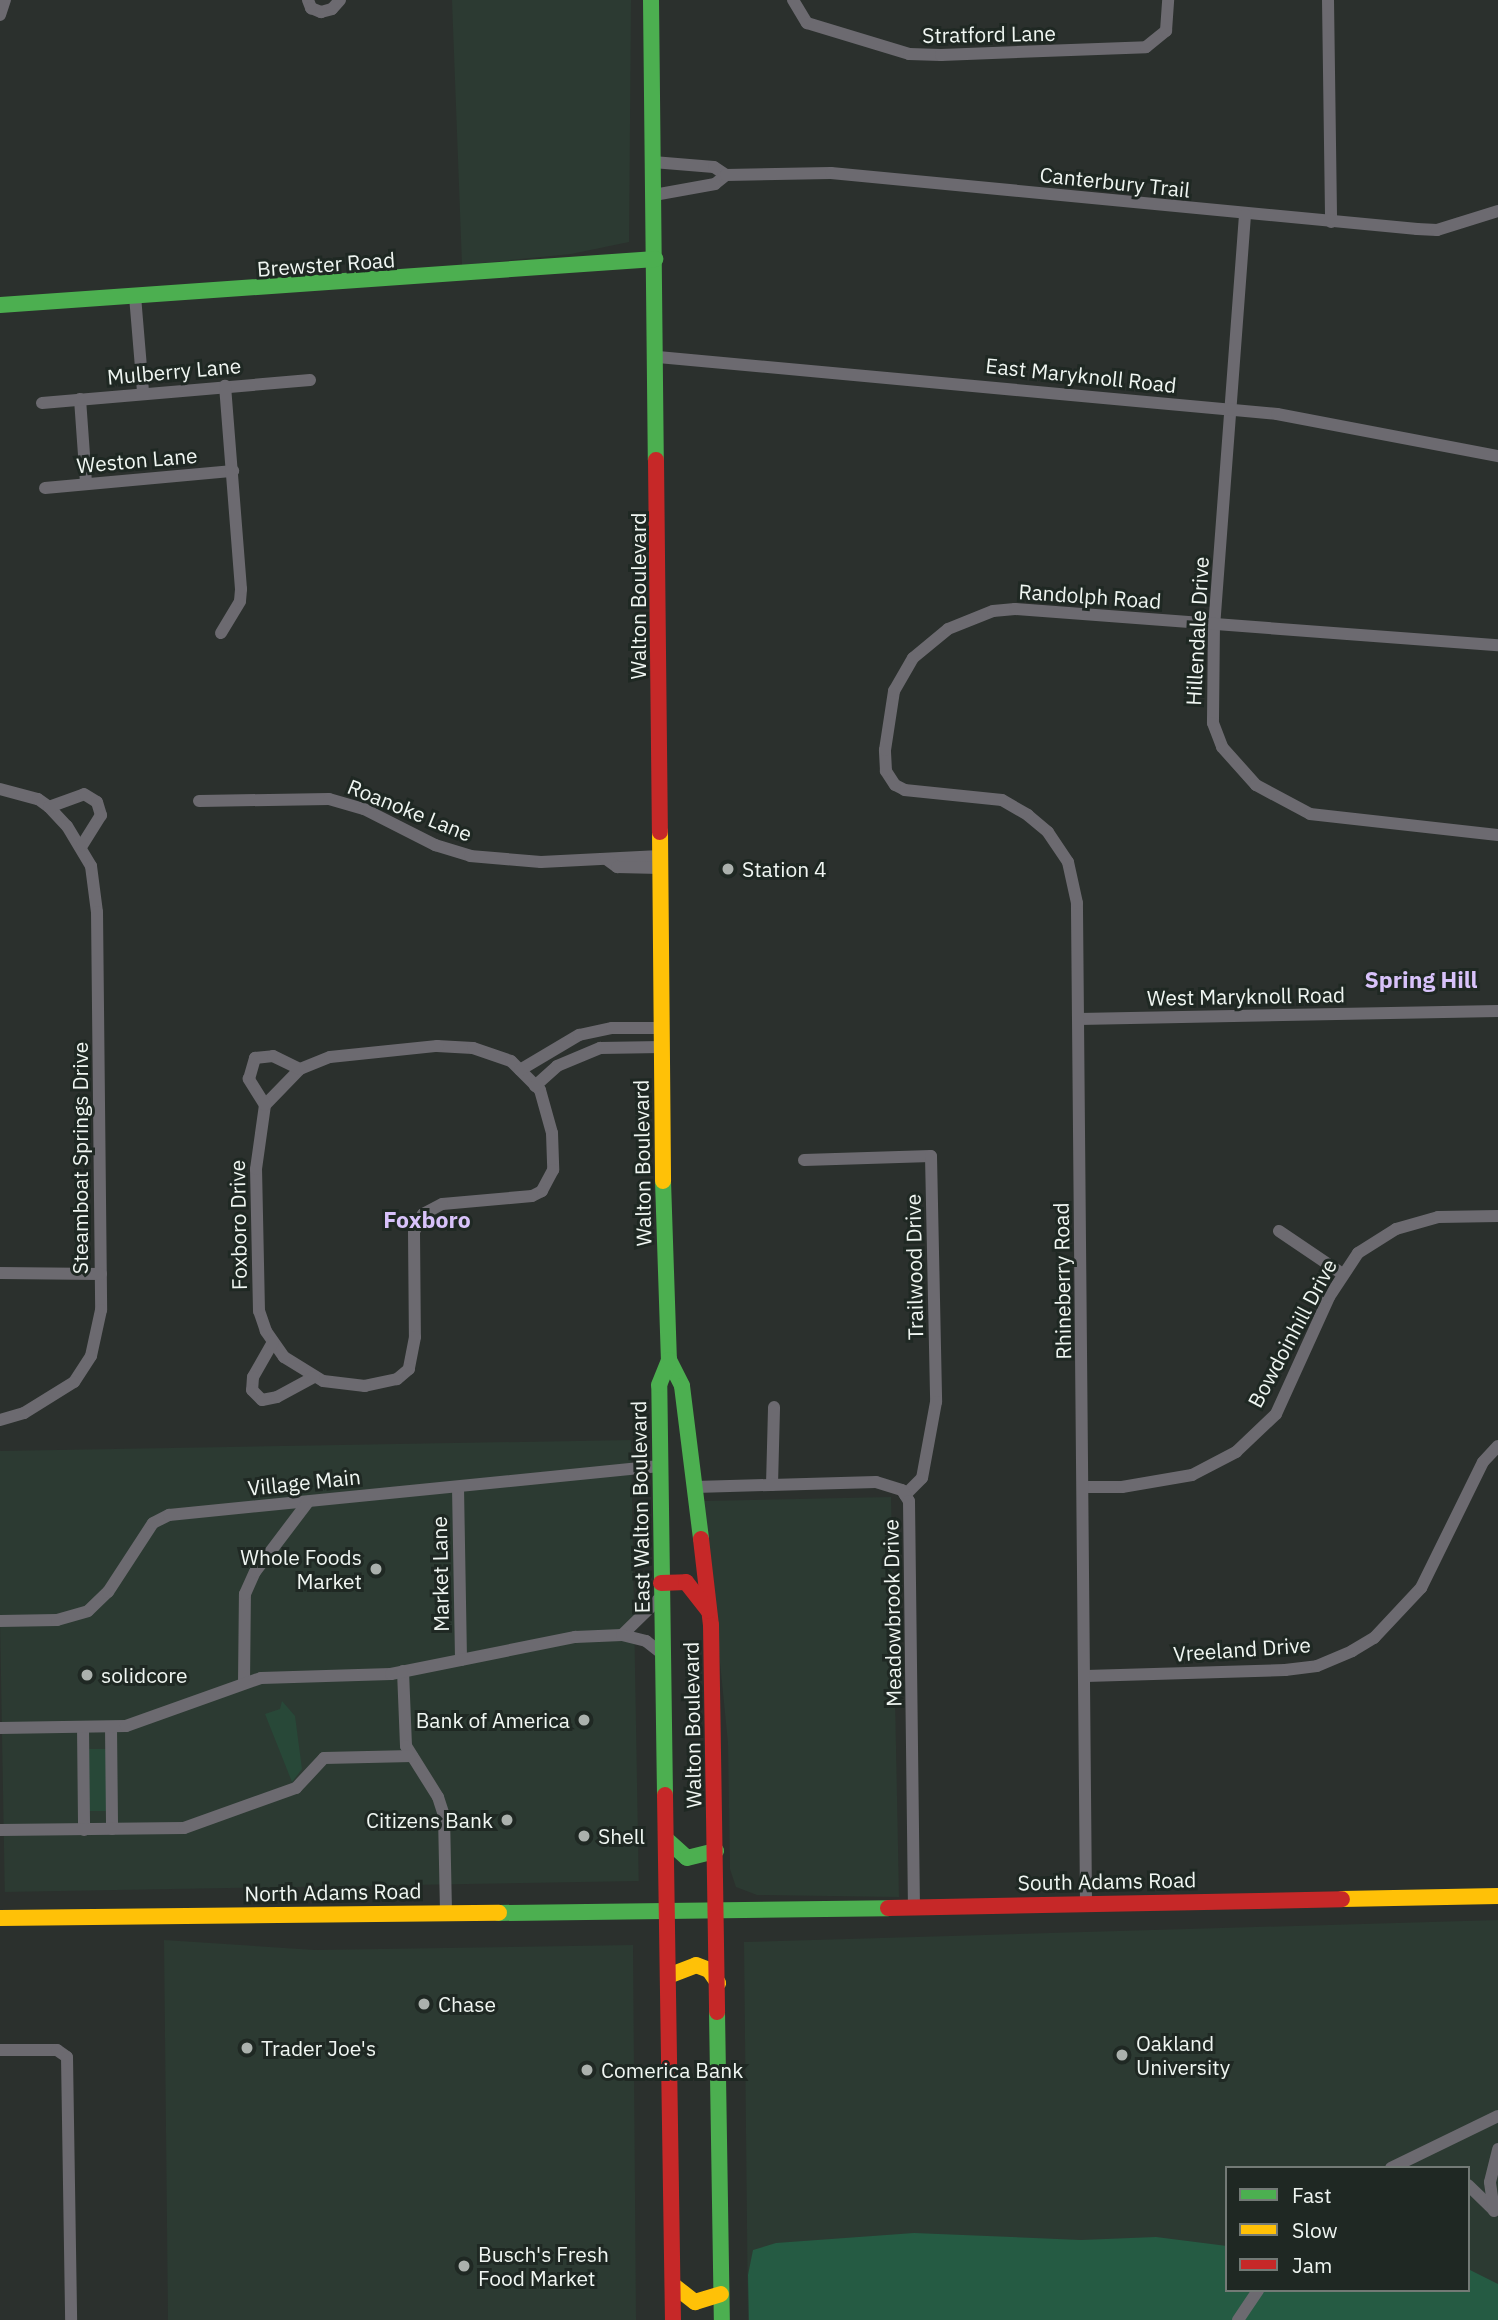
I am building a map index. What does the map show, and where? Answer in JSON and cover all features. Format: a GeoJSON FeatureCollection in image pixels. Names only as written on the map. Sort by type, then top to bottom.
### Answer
{"type":"FeatureCollection","features":[{"type":"Feature","properties":{"kind":"main road","name":"Walton Boulevard"},"geometry":{"type":"LineString","coordinates":[[651,0],[658,357],[661,1047],[669,1360],[682,1386],[710,1613],[722,2320]]}},
{"type":"Feature","properties":{"kind":"main road","name":"Brewster Road"},"geometry":{"type":"LineString","coordinates":[[0,304],[654,259]]}},
{"type":"Feature","properties":{"kind":"main road","name":"East Walton Boulevard"},"geometry":{"type":"LineString","coordinates":[[664,1655],[659,1385],[669,1360]]}},
{"type":"Feature","properties":{"kind":"main road"},"geometry":{"type":"LineString","coordinates":[[660,1445],[673,1441],[690,1450]]}},
{"type":"Feature","properties":{"kind":"main road"},"geometry":{"type":"LineString","coordinates":[[662,1589],[686,1582],[710,1613]]}},
{"type":"Feature","properties":{"kind":"main road","name":"Walton Boulevard"},"geometry":{"type":"LineString","coordinates":[[664,1655],[673,2320]]}},
{"type":"Feature","properties":{"kind":"main road"},"geometry":{"type":"LineString","coordinates":[[666,1839],[687,1858],[716,1851]]}},
{"type":"Feature","properties":{"kind":"main road","name":"South Adams Road"},"geometry":{"type":"LineString","coordinates":[[717,1910],[1498,1896]]}},
{"type":"Feature","properties":{"kind":"main road","name":"North Adams Road"},"geometry":{"type":"LineString","coordinates":[[0,1918],[717,1910]]}},
{"type":"Feature","properties":{"kind":"main road"},"geometry":{"type":"LineString","coordinates":[[668,1976],[685,1966],[696,1965],[709,1970],[718,1983]]}},
{"type":"Feature","properties":{"kind":"main road"},"geometry":{"type":"LineString","coordinates":[[673,2285],[695,2302],[721,2294]]}},
{"type":"Feature","properties":{"kind":"street"},"geometry":{"type":"LineString","coordinates":[[0,15],[5,0]]}},
{"type":"Feature","properties":{"kind":"street"},"geometry":{"type":"LineString","coordinates":[[308,0],[311,8],[321,12],[332,9],[340,0]]}},
{"type":"Feature","properties":{"kind":"street","name":"Stratford Lane"},"geometry":{"type":"LineString","coordinates":[[793,0],[807,23],[909,54],[941,55],[1146,47],[1166,31],[1168,0]]}},
{"type":"Feature","properties":{"kind":"street"},"geometry":{"type":"LineString","coordinates":[[1328,0],[1331,222]]}},
{"type":"Feature","properties":{"kind":"street","name":"Canterbury Trail"},"geometry":{"type":"LineString","coordinates":[[653,162],[714,167],[726,175],[831,173],[1245,215],[1437,230],[1498,211]]}},
{"type":"Feature","properties":{"kind":"street","name":"Canterbury Trail"},"geometry":{"type":"LineString","coordinates":[[654,195],[715,184],[726,175]]}},
{"type":"Feature","properties":{"kind":"street","name":"Hillendale Drive"},"geometry":{"type":"LineString","coordinates":[[1245,215],[1214,623],[1213,723],[1222,747],[1256,785],[1310,814],[1498,835]]}},
{"type":"Feature","properties":{"kind":"street"},"geometry":{"type":"LineString","coordinates":[[135,296],[143,391]]}},
{"type":"Feature","properties":{"kind":"street","name":"East Maryknoll Road"},"geometry":{"type":"LineString","coordinates":[[658,357],[1231,409],[1498,456]]}},
{"type":"Feature","properties":{"kind":"street","name":"Mulberry Lane"},"geometry":{"type":"LineString","coordinates":[[42,403],[143,391],[310,380]]}},
{"type":"Feature","properties":{"kind":"street"},"geometry":{"type":"LineString","coordinates":[[221,634],[240,601],[241,589],[225,386]]}},
{"type":"Feature","properties":{"kind":"street"},"geometry":{"type":"LineString","coordinates":[[80,399],[86,483]]}},
{"type":"Feature","properties":{"kind":"street","name":"Weston Lane"},"geometry":{"type":"LineString","coordinates":[[45,488],[233,471]]}},
{"type":"Feature","properties":{"kind":"street","name":"Randolph Road"},"geometry":{"type":"LineString","coordinates":[[895,785],[886,771],[885,750],[894,691],[913,658],[948,629],[993,611],[1015,610],[1214,623],[1498,645]]}},
{"type":"Feature","properties":{"kind":"street","name":"Rhineberry Road"},"geometry":{"type":"LineString","coordinates":[[895,785],[905,790],[1002,800],[1048,832],[1068,862],[1077,903],[1086,1902]]}},
{"type":"Feature","properties":{"kind":"street","name":"Steamboat Springs Drive"},"geometry":{"type":"LineString","coordinates":[[0,789],[38,799],[49,807],[82,845],[92,866],[97,912],[101,1274],[100,1326],[91,1356],[74,1382],[24,1413],[0,1420]]}},
{"type":"Feature","properties":{"kind":"street"},"geometry":{"type":"LineString","coordinates":[[49,807],[84,794],[97,802],[101,815],[82,845]]}},
{"type":"Feature","properties":{"kind":"street","name":"Roanoke Lane"},"geometry":{"type":"LineString","coordinates":[[199,801],[329,799],[364,808],[458,854],[541,862],[606,859],[660,862]]}},
{"type":"Feature","properties":{"kind":"street","name":"West Maryknoll Road"},"geometry":{"type":"LineString","coordinates":[[1079,1019],[1498,1011]]}},
{"type":"Feature","properties":{"kind":"street"},"geometry":{"type":"LineString","coordinates":[[520,1070],[579,1035],[612,1028],[661,1028]]}},
{"type":"Feature","properties":{"kind":"street","name":"Foxboro Drive"},"geometry":{"type":"LineString","coordinates":[[462,1046],[511,1061],[536,1086],[552,1133],[553,1170],[542,1191],[519,1199],[442,1204],[423,1214],[416,1224],[415,1337],[410,1369],[397,1379],[365,1386],[314,1377],[284,1357],[265,1331],[258,1298],[256,1169],[265,1105],[300,1069],[330,1057],[462,1046]]}},
{"type":"Feature","properties":{"kind":"street"},"geometry":{"type":"LineString","coordinates":[[536,1086],[557,1066],[600,1048],[661,1047]]}},
{"type":"Feature","properties":{"kind":"street"},"geometry":{"type":"LineString","coordinates":[[265,1105],[249,1079],[255,1058],[273,1056],[300,1069]]}},
{"type":"Feature","properties":{"kind":"street","name":"Trailwood Drive"},"geometry":{"type":"LineString","coordinates":[[804,1160],[931,1156],[936,1402],[922,1478],[905,1495]]}},
{"type":"Feature","properties":{"kind":"street","name":"Bowdoinhill Drive"},"geometry":{"type":"LineString","coordinates":[[1084,1487],[1122,1487],[1192,1475],[1236,1452],[1276,1414],[1341,1273],[1358,1253],[1396,1229],[1438,1217],[1498,1216]]}},
{"type":"Feature","properties":{"kind":"street"},"geometry":{"type":"LineString","coordinates":[[1279,1231],[1341,1273]]}},
{"type":"Feature","properties":{"kind":"street"},"geometry":{"type":"LineString","coordinates":[[0,1273],[101,1274]]}},
{"type":"Feature","properties":{"kind":"street"},"geometry":{"type":"LineString","coordinates":[[273,1342],[253,1377],[252,1390],[262,1400],[278,1397],[314,1377]]}},
{"type":"Feature","properties":{"kind":"street"},"geometry":{"type":"LineString","coordinates":[[772,1485],[774,1407]]}},
{"type":"Feature","properties":{"kind":"street","name":"Vreeland Drive"},"geometry":{"type":"LineString","coordinates":[[1086,1676],[1285,1670],[1318,1666],[1352,1651],[1374,1638],[1422,1588],[1483,1462],[1498,1446]]}},
{"type":"Feature","properties":{"kind":"street","name":"Village Main"},"geometry":{"type":"LineString","coordinates":[[0,1620],[57,1620],[88,1611],[108,1592],[149,1527],[162,1517],[660,1466]]}},
{"type":"Feature","properties":{"kind":"street","name":"Meadowbrook Drive"},"geometry":{"type":"LineString","coordinates":[[695,1487],[876,1482],[905,1495],[912,1520],[914,1905]]}},
{"type":"Feature","properties":{"kind":"street","name":"Market Lane"},"geometry":{"type":"LineString","coordinates":[[458,1487],[461,1660]]}},
{"type":"Feature","properties":{"kind":"street"},"geometry":{"type":"LineString","coordinates":[[244,1683],[245,1594],[255,1572],[308,1502]]}},
{"type":"Feature","properties":{"kind":"street"},"geometry":{"type":"LineString","coordinates":[[622,1634],[662,1589]]}},
{"type":"Feature","properties":{"kind":"street"},"geometry":{"type":"LineString","coordinates":[[0,1728],[129,1725],[244,1683],[274,1676],[403,1671],[564,1639],[622,1634],[646,1641],[664,1655]]}},
{"type":"Feature","properties":{"kind":"street"},"geometry":{"type":"LineString","coordinates":[[403,1671],[404,1738],[444,1816],[446,1911]]}},
{"type":"Feature","properties":{"kind":"street"},"geometry":{"type":"LineString","coordinates":[[83,1727],[84,1830]]}},
{"type":"Feature","properties":{"kind":"street"},"geometry":{"type":"LineString","coordinates":[[111,1727],[112,1829]]}},
{"type":"Feature","properties":{"kind":"street"},"geometry":{"type":"LineString","coordinates":[[0,1830],[176,1829],[201,1824],[296,1788],[324,1758],[412,1756]]}},
{"type":"Feature","properties":{"kind":"street"},"geometry":{"type":"LineString","coordinates":[[0,2050],[57,2050],[67,2057],[72,2320]]}},
{"type":"Feature","properties":{"kind":"street"},"geometry":{"type":"LineString","coordinates":[[1395,2166],[1498,2116]]}},
{"type":"Feature","properties":{"kind":"street"},"geometry":{"type":"LineString","coordinates":[[1496,2214],[1490,2182],[1498,2148]]}},
{"type":"Feature","properties":{"kind":"street"},"geometry":{"type":"LineString","coordinates":[[1470,2187],[1496,2214]]}},
{"type":"Feature","properties":{"kind":"street"},"geometry":{"type":"LineString","coordinates":[[1238,2320],[1257,2292]]}},
{"type":"Feature","properties":{"kind":"shaded area"},"geometry":{"type":"Polygon","coordinates":[[[452,0],[631,0],[629,242],[571,254],[462,265],[452,0]]]}},
{"type":"Feature","properties":{"kind":"shaded area"},"geometry":{"type":"Polygon","coordinates":[[[631,1440],[639,1881],[5,1892],[0,1451],[631,1440]]]}},
{"type":"Feature","properties":{"kind":"shaded area"},"geometry":{"type":"Polygon","coordinates":[[[891,1497],[899,1897],[757,1895],[736,1887],[730,1869],[728,1743],[704,1501],[891,1497]]]}},
{"type":"Feature","properties":{"kind":"shaded area","name":"Oakland University"},"geometry":{"type":"Polygon","coordinates":[[[1498,1920],[1498,2320],[748,2320],[744,1942],[1498,1920]]]}},
{"type":"Feature","properties":{"kind":"shaded area"},"geometry":{"type":"Polygon","coordinates":[[[164,1940],[315,1950],[633,1945],[636,2320],[168,2320],[164,1940]]]}},
{"type":"Feature","properties":{"kind":"green space"},"geometry":{"type":"Polygon","coordinates":[[[282,1701],[295,1716],[302,1769],[292,1782],[265,1714],[280,1709],[282,1701]]]}},
{"type":"Feature","properties":{"kind":"green space"},"geometry":{"type":"Polygon","coordinates":[[[89,1749],[107,1749],[107,1811],[89,1811],[89,1749]]]}},
{"type":"Feature","properties":{"kind":"green space"},"geometry":{"type":"Polygon","coordinates":[[[914,2233],[1081,2240],[1156,2237],[1225,2246],[1225,2292],[1470,2292],[1470,2270],[1498,2284],[1498,2320],[749,2320],[748,2275],[753,2250],[776,2243],[914,2233]]]}},
{"type":"Feature","properties":{"kind":"traffic: fast"},"geometry":{"type":"LineString","coordinates":[[651,0],[656,460]]}},
{"type":"Feature","properties":{"kind":"traffic: fast"},"geometry":{"type":"LineString","coordinates":[[0,305],[655,259]]}},
{"type":"Feature","properties":{"kind":"traffic: fast"},"geometry":{"type":"LineString","coordinates":[[663,1181],[669,1360],[682,1386],[701,1539]]}},
{"type":"Feature","properties":{"kind":"traffic: fast"},"geometry":{"type":"LineString","coordinates":[[665,1795],[659,1385],[669,1360]]}},
{"type":"Feature","properties":{"kind":"traffic: fast"},"geometry":{"type":"LineString","coordinates":[[666,1839],[687,1858],[716,1851]]}},
{"type":"Feature","properties":{"kind":"traffic: fast"},"geometry":{"type":"LineString","coordinates":[[499,1913],[888,1908]]}},
{"type":"Feature","properties":{"kind":"traffic: fast"},"geometry":{"type":"LineString","coordinates":[[717,2012],[722,2320]]}},
{"type":"Feature","properties":{"kind":"traffic: slow"},"geometry":{"type":"LineString","coordinates":[[660,832],[663,1181]]}},
{"type":"Feature","properties":{"kind":"traffic: slow"},"geometry":{"type":"LineString","coordinates":[[1342,1899],[1498,1896]]}},
{"type":"Feature","properties":{"kind":"traffic: slow"},"geometry":{"type":"LineString","coordinates":[[0,1918],[499,1913]]}},
{"type":"Feature","properties":{"kind":"traffic: slow"},"geometry":{"type":"LineString","coordinates":[[668,1976],[696,1965],[709,1970],[718,1983]]}},
{"type":"Feature","properties":{"kind":"traffic: slow"},"geometry":{"type":"LineString","coordinates":[[673,2285],[695,2302],[721,2294]]}},
{"type":"Feature","properties":{"kind":"traffic: jam"},"geometry":{"type":"LineString","coordinates":[[656,460],[660,832]]}},
{"type":"Feature","properties":{"kind":"traffic: jam"},"geometry":{"type":"LineString","coordinates":[[701,1539],[711,1625],[717,2012]]}},
{"type":"Feature","properties":{"kind":"traffic: jam"},"geometry":{"type":"LineString","coordinates":[[661,1583],[686,1582],[708,1610]]}},
{"type":"Feature","properties":{"kind":"traffic: jam"},"geometry":{"type":"LineString","coordinates":[[665,1795],[673,2320]]}},
{"type":"Feature","properties":{"kind":"traffic: jam"},"geometry":{"type":"LineString","coordinates":[[888,1908],[1342,1899]]}},
{"type":"Feature","properties":{"kind":"place","name":"Station 4"},"geometry":{"type":"Point","coordinates":[728,869]}},
{"type":"Feature","properties":{"kind":"place","name":"Whole Foods Market"},"geometry":{"type":"Point","coordinates":[376,1569]}},
{"type":"Feature","properties":{"kind":"place","name":"solidcore"},"geometry":{"type":"Point","coordinates":[87,1675]}},
{"type":"Feature","properties":{"kind":"place","name":"Bank of America"},"geometry":{"type":"Point","coordinates":[584,1720]}},
{"type":"Feature","properties":{"kind":"place","name":"Citizens Bank"},"geometry":{"type":"Point","coordinates":[507,1820]}},
{"type":"Feature","properties":{"kind":"place","name":"Shell"},"geometry":{"type":"Point","coordinates":[584,1836]}},
{"type":"Feature","properties":{"kind":"place","name":"Chase"},"geometry":{"type":"Point","coordinates":[424,2004]}},
{"type":"Feature","properties":{"kind":"place","name":"Trader Joe's"},"geometry":{"type":"Point","coordinates":[247,2048]}},
{"type":"Feature","properties":{"kind":"place","name":"Oakland University"},"geometry":{"type":"Point","coordinates":[1122,2055]}},
{"type":"Feature","properties":{"kind":"place","name":"Comerica Bank"},"geometry":{"type":"Point","coordinates":[587,2070]}},
{"type":"Feature","properties":{"kind":"place","name":"Busch's Fresh Food Market"},"geometry":{"type":"Point","coordinates":[464,2266]}},
{"type":"Feature","properties":{"kind":"district","name":"Spring Hill"},"geometry":{"type":"Point","coordinates":[1421,979]}},
{"type":"Feature","properties":{"kind":"district","name":"Foxboro"},"geometry":{"type":"Point","coordinates":[427,1219]}}]}
